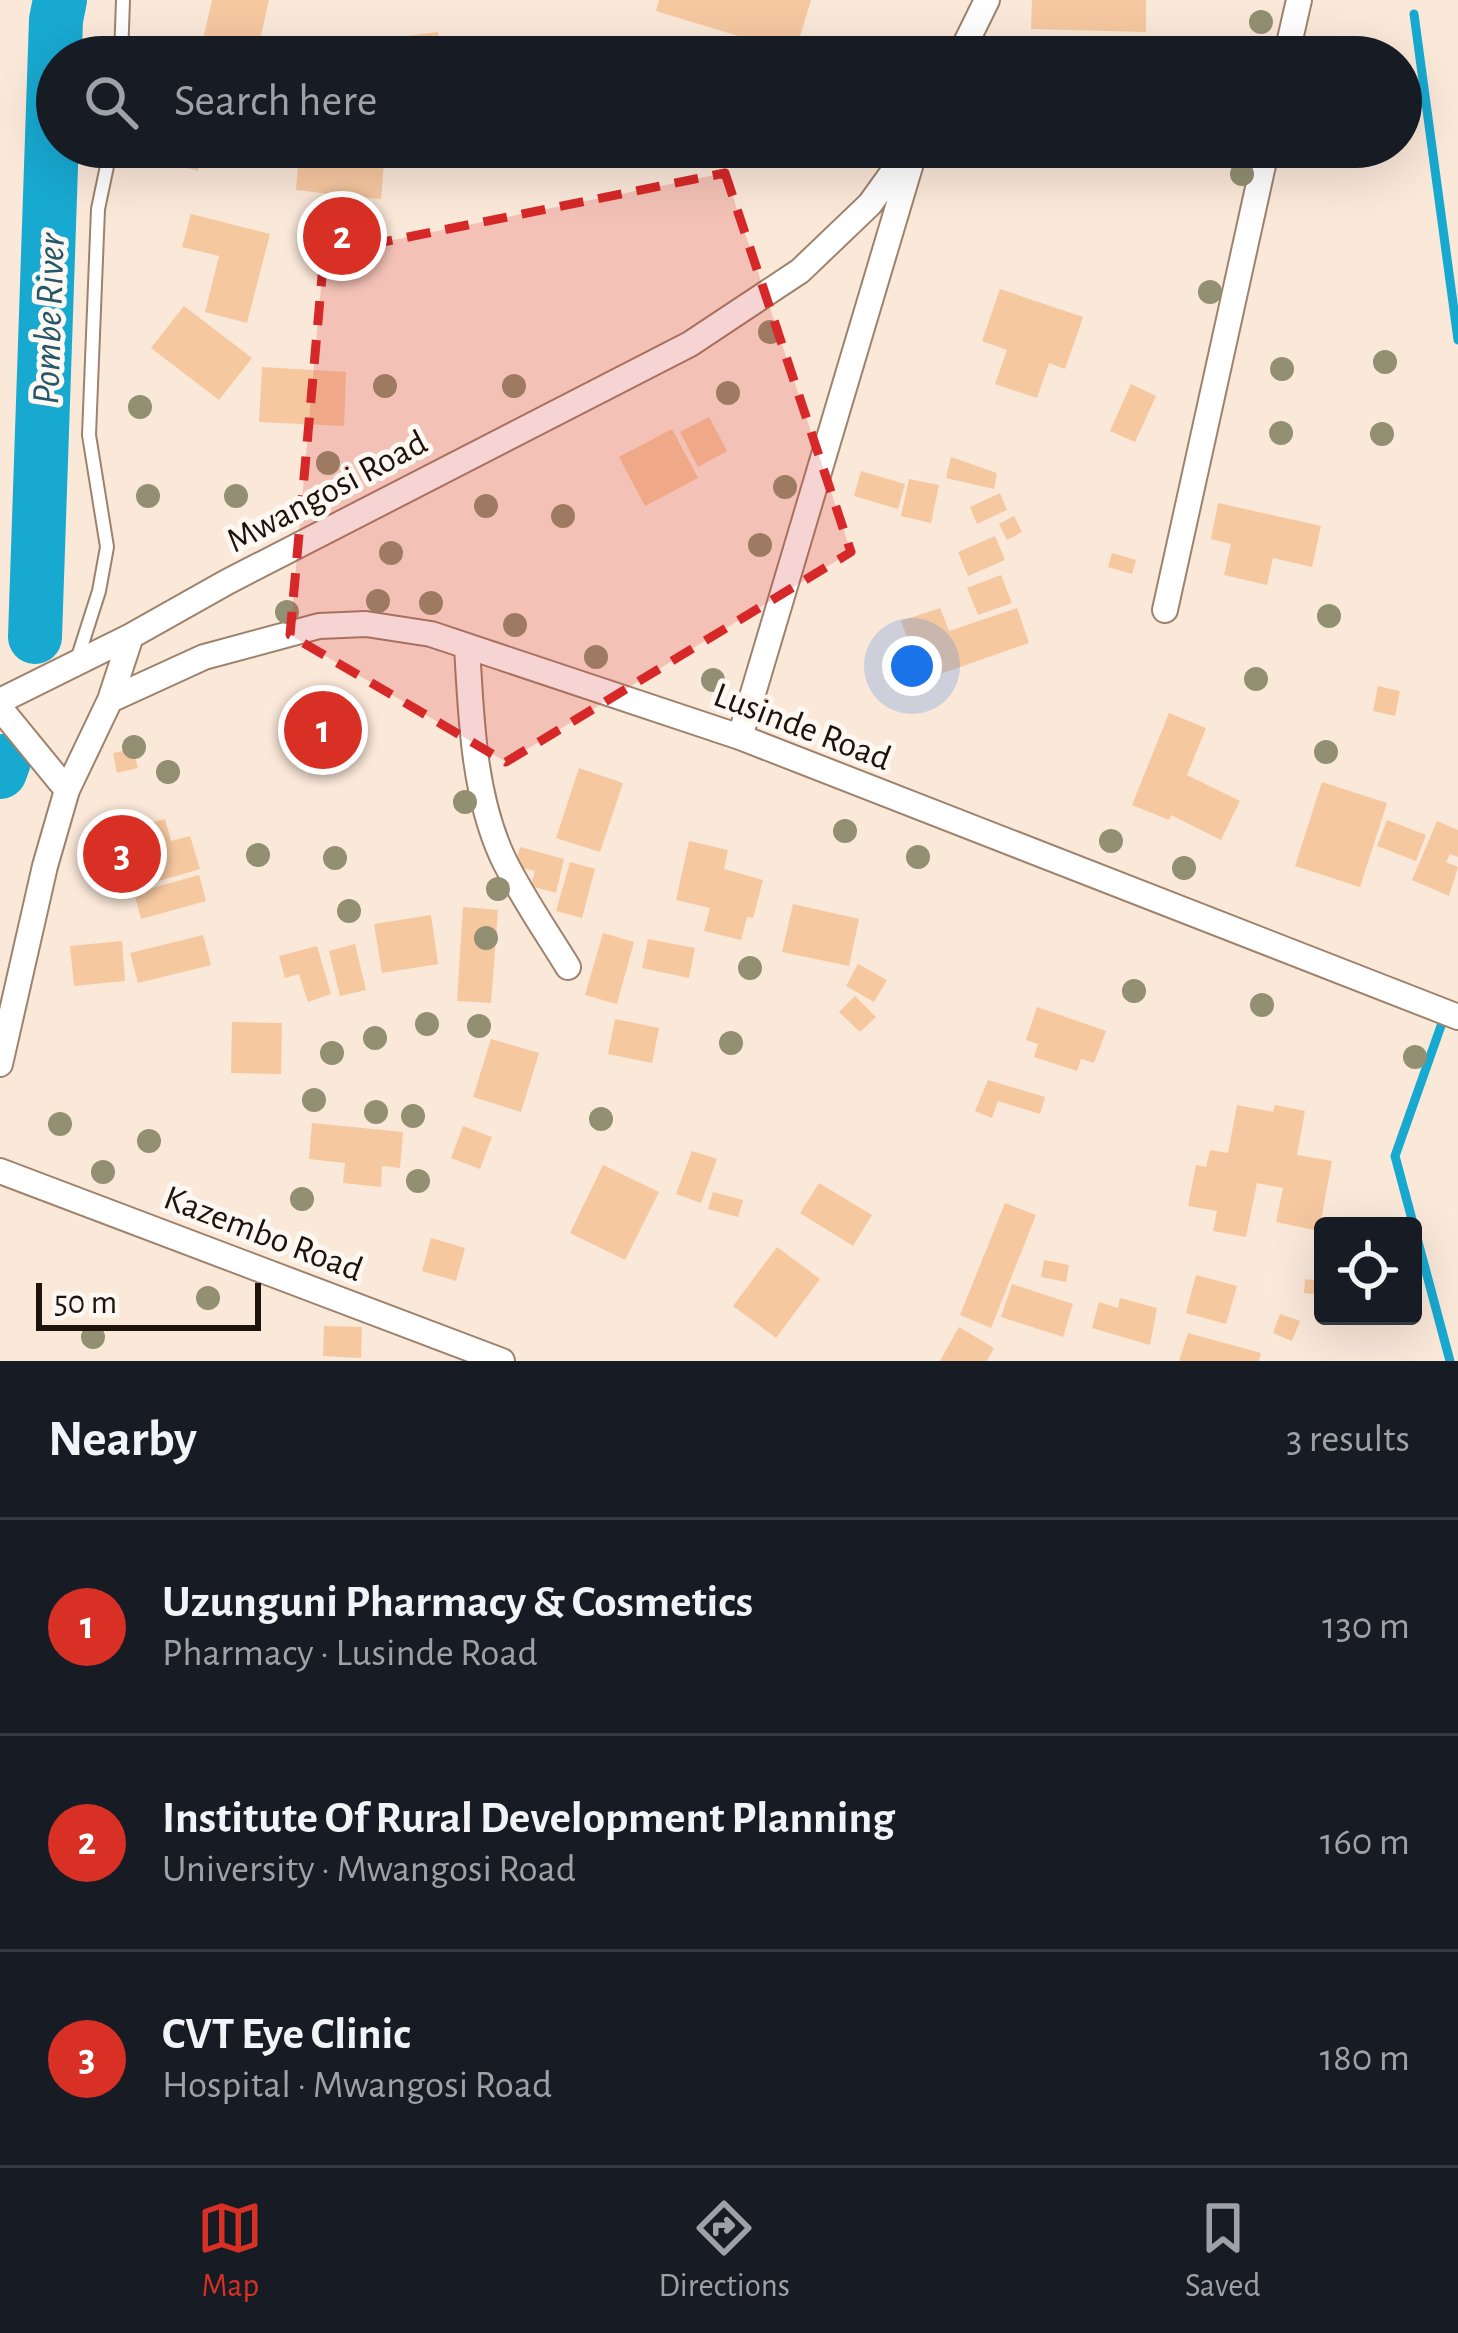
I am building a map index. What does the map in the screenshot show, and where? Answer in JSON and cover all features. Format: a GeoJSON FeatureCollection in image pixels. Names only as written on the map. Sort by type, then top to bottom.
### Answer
{"type":"FeatureCollection","features":[{"type":"Feature","properties":{"kind":"street"},"geometry":{"type":"LineString","coordinates":[[969,36],[987,0]]}},
{"type":"Feature","properties":{"kind":"street"},"geometry":{"type":"LineString","coordinates":[[1291,36],[1299,0]]}},
{"type":"Feature","properties":{"kind":"street","name":"Mwangosi Road"},"geometry":{"type":"LineString","coordinates":[[0,705],[690,344],[800,271],[870,204],[897,168]]}},
{"type":"Feature","properties":{"kind":"street"},"geometry":{"type":"LineString","coordinates":[[740,737],[907,168]]}},
{"type":"Feature","properties":{"kind":"street"},"geometry":{"type":"LineString","coordinates":[[1165,610],[1262,168]]}},
{"type":"Feature","properties":{"kind":"street","name":"Lusinde Road"},"geometry":{"type":"LineString","coordinates":[[110,700],[204,657],[319,626],[366,624],[431,634],[740,737],[1458,1017]]}},
{"type":"Feature","properties":{"kind":"street"},"geometry":{"type":"LineString","coordinates":[[0,1064],[67,790],[110,700],[131,636]]}},
{"type":"Feature","properties":{"kind":"street"},"geometry":{"type":"LineString","coordinates":[[467,646],[472,730],[501,854],[568,968]]}},
{"type":"Feature","properties":{"kind":"street"},"geometry":{"type":"LineString","coordinates":[[0,705],[67,790]]}},
{"type":"Feature","properties":{"kind":"street","name":"Kazembo Road"},"geometry":{"type":"LineString","coordinates":[[0,1171],[502,1361]]}},
{"type":"Feature","properties":{"kind":"lane"},"geometry":{"type":"LineString","coordinates":[[122,36],[123,0]]}},
{"type":"Feature","properties":{"kind":"lane"},"geometry":{"type":"LineString","coordinates":[[76,664],[105,568],[89,435],[98,209],[107,168]]}},
{"type":"Feature","properties":{"kind":"highlighted area"},"geometry":{"type":"Polygon","coordinates":[[[725,173],[851,552],[506,762],[290,635],[324,254],[725,173]]]}},
{"type":"Feature","properties":{"kind":"building"},"geometry":{"type":"Polygon","coordinates":[[[212,0],[269,0],[261,36],[204,36],[212,0]]]}},
{"type":"Feature","properties":{"kind":"building"},"geometry":{"type":"Polygon","coordinates":[[[659,0],[811,0],[800,36],[739,36],[656,11],[659,0]]]}},
{"type":"Feature","properties":{"kind":"building"},"geometry":{"type":"Polygon","coordinates":[[[1032,0],[1146,0],[1146,32],[1031,29],[1032,0]]]}},
{"type":"Feature","properties":{"kind":"building"},"geometry":{"type":"Polygon","coordinates":[[[298,168],[384,168],[381,199],[349,196],[362,204],[375,226],[371,252],[351,269],[325,269],[305,252],[300,240],[304,214],[313,204],[339,195],[296,190],[298,168]]]}},
{"type":"Feature","properties":{"kind":"building"},"geometry":{"type":"Polygon","coordinates":[[[191,214],[270,234],[247,323],[205,312],[219,256],[182,247],[191,214]]]}},
{"type":"Feature","properties":{"kind":"building"},"geometry":{"type":"Polygon","coordinates":[[[1000,289],[1083,317],[1065,369],[1049,363],[1037,398],[995,384],[1007,350],[982,341],[1000,289]]]}},
{"type":"Feature","properties":{"kind":"building"},"geometry":{"type":"Polygon","coordinates":[[[184,306],[252,358],[219,400],[151,348],[184,306]]]}},
{"type":"Feature","properties":{"kind":"building"},"geometry":{"type":"Polygon","coordinates":[[[262,367],[346,372],[344,426],[259,422],[262,367]]]}},
{"type":"Feature","properties":{"kind":"building"},"geometry":{"type":"Polygon","coordinates":[[[1131,384],[1156,396],[1135,442],[1110,431],[1131,384]]]}},
{"type":"Feature","properties":{"kind":"building"},"geometry":{"type":"Polygon","coordinates":[[[709,417],[727,451],[698,467],[680,432],[709,417]]]}},
{"type":"Feature","properties":{"kind":"building"},"geometry":{"type":"Polygon","coordinates":[[[672,429],[698,478],[645,506],[619,457],[672,429]]]}},
{"type":"Feature","properties":{"kind":"building"},"geometry":{"type":"Polygon","coordinates":[[[951,457],[997,473],[994,489],[946,478],[951,457]]]}},
{"type":"Feature","properties":{"kind":"building"},"geometry":{"type":"Polygon","coordinates":[[[861,471],[905,484],[898,509],[854,496],[861,471]]]}},
{"type":"Feature","properties":{"kind":"building"},"geometry":{"type":"Polygon","coordinates":[[[909,479],[939,485],[931,523],[901,516],[909,479]]]}},
{"type":"Feature","properties":{"kind":"building"},"geometry":{"type":"Polygon","coordinates":[[[1000,493],[1007,510],[977,524],[970,507],[1000,493]]]}},
{"type":"Feature","properties":{"kind":"building"},"geometry":{"type":"Polygon","coordinates":[[[1218,503],[1321,526],[1312,567],[1273,558],[1267,585],[1224,575],[1231,544],[1211,539],[1218,503]]]}},
{"type":"Feature","properties":{"kind":"building"},"geometry":{"type":"Polygon","coordinates":[[[1014,516],[1022,532],[1007,540],[999,524],[1014,516]]]}},
{"type":"Feature","properties":{"kind":"building"},"geometry":{"type":"Polygon","coordinates":[[[995,536],[1005,560],[968,576],[958,552],[995,536]]]}},
{"type":"Feature","properties":{"kind":"building"},"geometry":{"type":"Polygon","coordinates":[[[1112,553],[1136,560],[1132,574],[1108,567],[1112,553]]]}},
{"type":"Feature","properties":{"kind":"building"},"geometry":{"type":"Polygon","coordinates":[[[1001,575],[1012,603],[978,615],[967,588],[1001,575]]]}},
{"type":"Feature","properties":{"kind":"building"},"geometry":{"type":"Polygon","coordinates":[[[940,608],[949,631],[1017,608],[1029,643],[923,680],[901,621],[940,608]]]}},
{"type":"Feature","properties":{"kind":"building"},"geometry":{"type":"Polygon","coordinates":[[[1378,686],[1400,691],[1395,716],[1373,711],[1378,686]]]}},
{"type":"Feature","properties":{"kind":"building"},"geometry":{"type":"Polygon","coordinates":[[[1169,713],[1206,728],[1187,775],[1240,801],[1221,840],[1171,815],[1169,820],[1132,805],[1169,713]]]}},
{"type":"Feature","properties":{"kind":"building"},"geometry":{"type":"Polygon","coordinates":[[[133,749],[138,768],[117,773],[113,753],[133,749]]]}},
{"type":"Feature","properties":{"kind":"building"},"geometry":{"type":"Polygon","coordinates":[[[579,768],[623,783],[600,852],[556,838],[579,768]]]}},
{"type":"Feature","properties":{"kind":"building"},"geometry":{"type":"Polygon","coordinates":[[[1322,782],[1387,803],[1360,887],[1295,866],[1322,782]]]}},
{"type":"Feature","properties":{"kind":"building"},"geometry":{"type":"Polygon","coordinates":[[[165,819],[171,841],[190,836],[200,869],[138,887],[130,862],[107,868],[99,836],[165,819]]]}},
{"type":"Feature","properties":{"kind":"building"},"geometry":{"type":"Polygon","coordinates":[[[1387,820],[1426,835],[1416,861],[1377,846],[1387,820]]]}},
{"type":"Feature","properties":{"kind":"building"},"geometry":{"type":"Polygon","coordinates":[[[1437,821],[1458,830],[1458,857],[1450,854],[1446,862],[1458,867],[1449,896],[1412,880],[1437,821]]]}},
{"type":"Feature","properties":{"kind":"building"},"geometry":{"type":"Polygon","coordinates":[[[689,841],[728,850],[724,869],[763,880],[753,918],[747,917],[741,940],[704,931],[710,908],[676,900],[689,841]]]}},
{"type":"Feature","properties":{"kind":"building"},"geometry":{"type":"Polygon","coordinates":[[[520,847],[564,859],[556,893],[531,886],[535,871],[515,866],[520,847]]]}},
{"type":"Feature","properties":{"kind":"building"},"geometry":{"type":"Polygon","coordinates":[[[570,862],[595,869],[582,918],[556,911],[570,862]]]}},
{"type":"Feature","properties":{"kind":"building"},"geometry":{"type":"Polygon","coordinates":[[[199,875],[206,901],[141,919],[134,893],[199,875]]]}},
{"type":"Feature","properties":{"kind":"building"},"geometry":{"type":"Polygon","coordinates":[[[793,904],[859,919],[849,966],[782,952],[793,904]]]}},
{"type":"Feature","properties":{"kind":"building"},"geometry":{"type":"Polygon","coordinates":[[[463,907],[498,910],[491,1003],[457,1001],[463,907]]]}},
{"type":"Feature","properties":{"kind":"building"},"geometry":{"type":"Polygon","coordinates":[[[431,915],[438,964],[382,973],[374,924],[431,915]]]}},
{"type":"Feature","properties":{"kind":"building"},"geometry":{"type":"Polygon","coordinates":[[[603,933],[634,942],[617,1004],[585,995],[603,933]]]}},
{"type":"Feature","properties":{"kind":"building"},"geometry":{"type":"Polygon","coordinates":[[[203,935],[211,965],[138,983],[130,953],[203,935]]]}},
{"type":"Feature","properties":{"kind":"building"},"geometry":{"type":"Polygon","coordinates":[[[648,939],[695,948],[689,978],[642,968],[648,939]]]}},
{"type":"Feature","properties":{"kind":"building"},"geometry":{"type":"Polygon","coordinates":[[[122,941],[125,981],[74,986],[70,946],[122,941]]]}},
{"type":"Feature","properties":{"kind":"building"},"geometry":{"type":"Polygon","coordinates":[[[355,944],[366,990],[340,996],[329,951],[355,944]]]}},
{"type":"Feature","properties":{"kind":"building"},"geometry":{"type":"Polygon","coordinates":[[[317,946],[331,994],[308,1002],[299,974],[285,978],[279,956],[317,946]]]}},
{"type":"Feature","properties":{"kind":"building"},"geometry":{"type":"Polygon","coordinates":[[[858,964],[887,980],[874,1002],[846,986],[858,964]]]}},
{"type":"Feature","properties":{"kind":"building"},"geometry":{"type":"Polygon","coordinates":[[[855,996],[876,1017],[860,1032],[839,1012],[855,996]]]}},
{"type":"Feature","properties":{"kind":"building"},"geometry":{"type":"Polygon","coordinates":[[[1037,1007],[1106,1031],[1094,1063],[1081,1059],[1077,1071],[1034,1057],[1038,1044],[1026,1040],[1037,1007]]]}},
{"type":"Feature","properties":{"kind":"building"},"geometry":{"type":"Polygon","coordinates":[[[615,1019],[659,1028],[652,1063],[608,1054],[615,1019]]]}},
{"type":"Feature","properties":{"kind":"building"},"geometry":{"type":"Polygon","coordinates":[[[232,1022],[282,1023],[281,1074],[231,1073],[232,1022]]]}},
{"type":"Feature","properties":{"kind":"building"},"geometry":{"type":"Polygon","coordinates":[[[491,1039],[539,1053],[521,1112],[473,1097],[491,1039]]]}},
{"type":"Feature","properties":{"kind":"building"},"geometry":{"type":"Polygon","coordinates":[[[988,1080],[1045,1097],[1040,1114],[998,1101],[992,1118],[975,1111],[988,1080]]]}},
{"type":"Feature","properties":{"kind":"building"},"geometry":{"type":"Polygon","coordinates":[[[1237,1105],[1273,1112],[1275,1105],[1305,1111],[1297,1155],[1332,1161],[1322,1217],[1314,1217],[1314,1230],[1276,1222],[1283,1188],[1257,1183],[1246,1237],[1213,1231],[1217,1211],[1188,1206],[1196,1165],[1206,1167],[1210,1150],[1228,1153],[1237,1105]]]}},
{"type":"Feature","properties":{"kind":"building"},"geometry":{"type":"Polygon","coordinates":[[[312,1123],[403,1132],[400,1168],[382,1166],[381,1187],[343,1183],[345,1163],[309,1159],[312,1123]]]}},
{"type":"Feature","properties":{"kind":"building"},"geometry":{"type":"Polygon","coordinates":[[[463,1126],[492,1137],[480,1169],[451,1158],[463,1126]]]}},
{"type":"Feature","properties":{"kind":"building"},"geometry":{"type":"Polygon","coordinates":[[[692,1151],[717,1159],[701,1203],[676,1194],[692,1151]]]}},
{"type":"Feature","properties":{"kind":"building"},"geometry":{"type":"Polygon","coordinates":[[[603,1165],[659,1192],[625,1260],[570,1233],[603,1165]]]}},
{"type":"Feature","properties":{"kind":"building"},"geometry":{"type":"Polygon","coordinates":[[[819,1183],[872,1215],[853,1246],[800,1213],[819,1183]]]}},
{"type":"Feature","properties":{"kind":"building"},"geometry":{"type":"Polygon","coordinates":[[[713,1192],[743,1200],[738,1217],[708,1209],[713,1192]]]}},
{"type":"Feature","properties":{"kind":"building"},"geometry":{"type":"Polygon","coordinates":[[[1005,1203],[1036,1215],[991,1328],[960,1315],[1005,1203]]]}},
{"type":"Feature","properties":{"kind":"building"},"geometry":{"type":"Polygon","coordinates":[[[431,1238],[465,1248],[456,1281],[422,1271],[431,1238]]]}},
{"type":"Feature","properties":{"kind":"building"},"geometry":{"type":"Polygon","coordinates":[[[777,1247],[820,1279],[776,1338],[733,1306],[777,1247]]]}},
{"type":"Feature","properties":{"kind":"building"},"geometry":{"type":"Polygon","coordinates":[[[1044,1260],[1069,1265],[1066,1282],[1041,1277],[1044,1260]]]}},
{"type":"Feature","properties":{"kind":"building"},"geometry":{"type":"Polygon","coordinates":[[[1196,1275],[1237,1286],[1226,1324],[1186,1313],[1196,1275]]]}},
{"type":"Feature","properties":{"kind":"building"},"geometry":{"type":"Polygon","coordinates":[[[1305,1279],[1314,1280],[1314,1294],[1304,1293],[1305,1279]]]}},
{"type":"Feature","properties":{"kind":"building"},"geometry":{"type":"Polygon","coordinates":[[[1012,1284],[1073,1304],[1063,1337],[1001,1317],[1012,1284]]]}},
{"type":"Feature","properties":{"kind":"building"},"geometry":{"type":"Polygon","coordinates":[[[1120,1298],[1157,1308],[1150,1345],[1092,1328],[1099,1302],[1118,1308],[1120,1298]]]}},
{"type":"Feature","properties":{"kind":"building"},"geometry":{"type":"Polygon","coordinates":[[[1280,1314],[1300,1321],[1292,1341],[1273,1333],[1280,1314]]]}},
{"type":"Feature","properties":{"kind":"building"},"geometry":{"type":"Polygon","coordinates":[[[324,1326],[362,1327],[361,1358],[323,1356],[324,1326]]]}},
{"type":"Feature","properties":{"kind":"building"},"geometry":{"type":"Polygon","coordinates":[[[959,1327],[994,1348],[987,1361],[940,1361],[959,1327]]]}},
{"type":"Feature","properties":{"kind":"building"},"geometry":{"type":"Polygon","coordinates":[[[1188,1333],[1261,1353],[1259,1361],[1179,1361],[1188,1333]]]}},
{"type":"Feature","properties":{"kind":"waterway","name":"Pombe River"},"geometry":{"type":"LineString","coordinates":[[55,36],[60,0]]}},
{"type":"Feature","properties":{"kind":"waterway"},"geometry":{"type":"LineString","coordinates":[[1414,14],[1417,36]]}},
{"type":"Feature","properties":{"kind":"waterway"},"geometry":{"type":"LineString","coordinates":[[1422,73],[1458,340]]}},
{"type":"Feature","properties":{"kind":"waterway","name":"Pombe River"},"geometry":{"type":"LineString","coordinates":[[35,637],[51,168]]}},
{"type":"Feature","properties":{"kind":"waterway","name":"Pombe River"},"geometry":{"type":"LineString","coordinates":[[0,772],[4,761]]}},
{"type":"Feature","properties":{"kind":"waterway"},"geometry":{"type":"LineString","coordinates":[[1442,1023],[1395,1156],[1450,1361]]}},
{"type":"Feature","properties":{"kind":"place","name":"Institute Of Rural Development Planning"},"geometry":{"type":"Point","coordinates":[342,236]}},
{"type":"Feature","properties":{"kind":"place","name":"Uzunguni Pharmacy & Cosmetics"},"geometry":{"type":"Point","coordinates":[323,730]}},
{"type":"Feature","properties":{"kind":"place","name":"CVT Eye Clinic"},"geometry":{"type":"Point","coordinates":[122,854]}}]}
